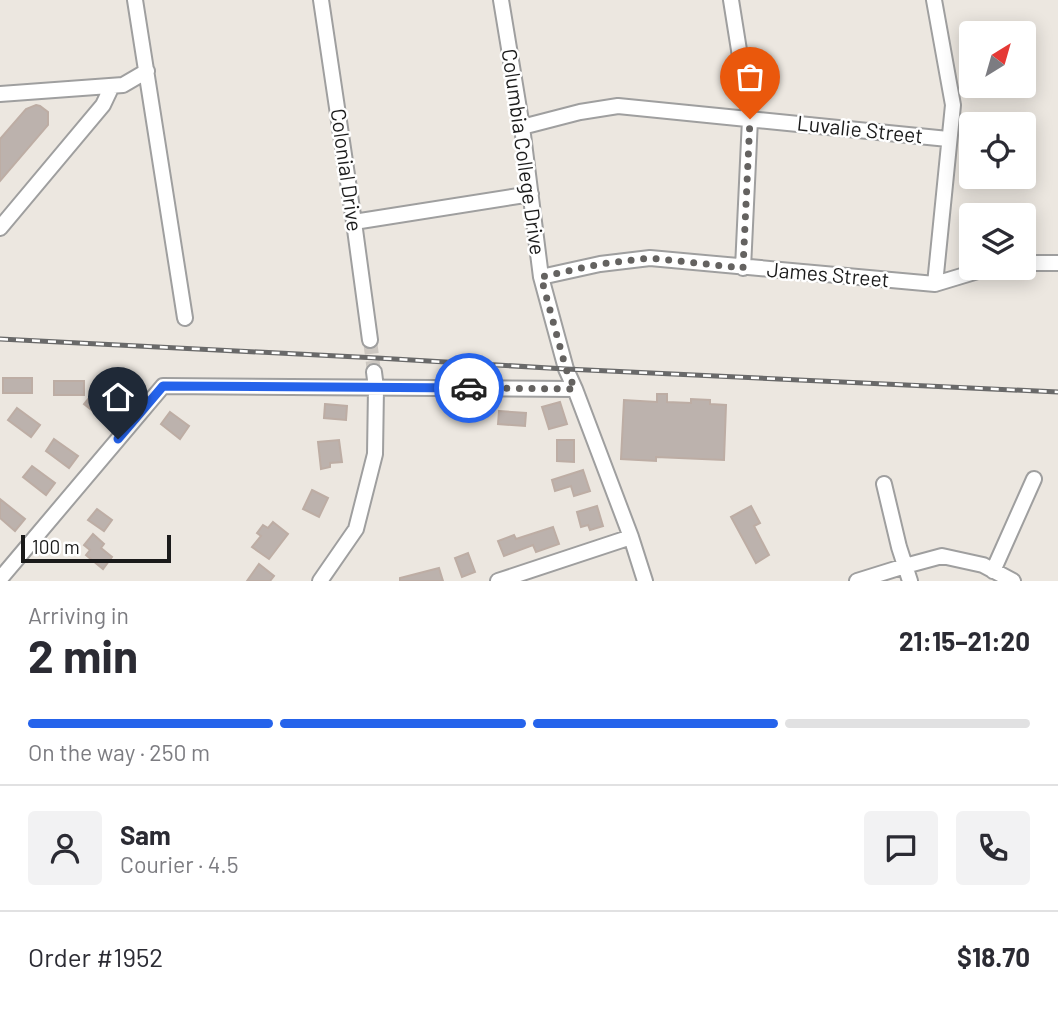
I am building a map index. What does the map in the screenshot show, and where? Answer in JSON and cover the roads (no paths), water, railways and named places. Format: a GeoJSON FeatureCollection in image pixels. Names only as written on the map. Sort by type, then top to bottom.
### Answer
{"type":"FeatureCollection","features":[{"type":"Feature","properties":{"kind":"street"},"geometry":{"type":"LineString","coordinates":[[135,0],[185,318]]}},
{"type":"Feature","properties":{"kind":"street","name":"Colonial Drive"},"geometry":{"type":"LineString","coordinates":[[321,0],[370,340]]}},
{"type":"Feature","properties":{"kind":"street","name":"Columbia College Drive"},"geometry":{"type":"LineString","coordinates":[[501,0],[522,127],[541,277],[566,369],[631,537],[645,581]]}},
{"type":"Feature","properties":{"kind":"street"},"geometry":{"type":"LineString","coordinates":[[732,0],[750,119],[743,268]]}},
{"type":"Feature","properties":{"kind":"street"},"geometry":{"type":"LineString","coordinates":[[934,0],[953,105],[935,284]]}},
{"type":"Feature","properties":{"kind":"street"},"geometry":{"type":"LineString","coordinates":[[0,94],[123,85],[147,71]]}},
{"type":"Feature","properties":{"kind":"street"},"geometry":{"type":"LineString","coordinates":[[0,228],[103,105],[112,86]]}},
{"type":"Feature","properties":{"kind":"street","name":"Luvalie Street"},"geometry":{"type":"LineString","coordinates":[[522,127],[580,112],[618,106],[948,139]]}},
{"type":"Feature","properties":{"kind":"street"},"geometry":{"type":"LineString","coordinates":[[355,222],[531,194]]}},
{"type":"Feature","properties":{"kind":"street","name":"James Street"},"geometry":{"type":"LineString","coordinates":[[541,277],[600,264],[650,258],[935,284],[959,277]]}},
{"type":"Feature","properties":{"kind":"street"},"geometry":{"type":"LineString","coordinates":[[1036,263],[1058,263]]}},
{"type":"Feature","properties":{"kind":"street"},"geometry":{"type":"LineString","coordinates":[[320,581],[356,529],[375,454],[374,372]]}},
{"type":"Feature","properties":{"kind":"street"},"geometry":{"type":"LineString","coordinates":[[0,579],[163,386],[575,389]]}},
{"type":"Feature","properties":{"kind":"street"},"geometry":{"type":"LineString","coordinates":[[993,571],[1034,479]]}},
{"type":"Feature","properties":{"kind":"street"},"geometry":{"type":"LineString","coordinates":[[884,484],[910,581]]}},
{"type":"Feature","properties":{"kind":"street"},"geometry":{"type":"LineString","coordinates":[[498,581],[631,537]]}},
{"type":"Feature","properties":{"kind":"street"},"geometry":{"type":"LineString","coordinates":[[858,581],[942,556],[983,565],[1013,581]]}},
{"type":"Feature","properties":{"kind":"tunnel"},"geometry":{"type":"LineString","coordinates":[[370,340],[374,372]]}},
{"type":"Feature","properties":{"kind":"railway"},"geometry":{"type":"LineString","coordinates":[[0,339],[1058,392]]}}]}
